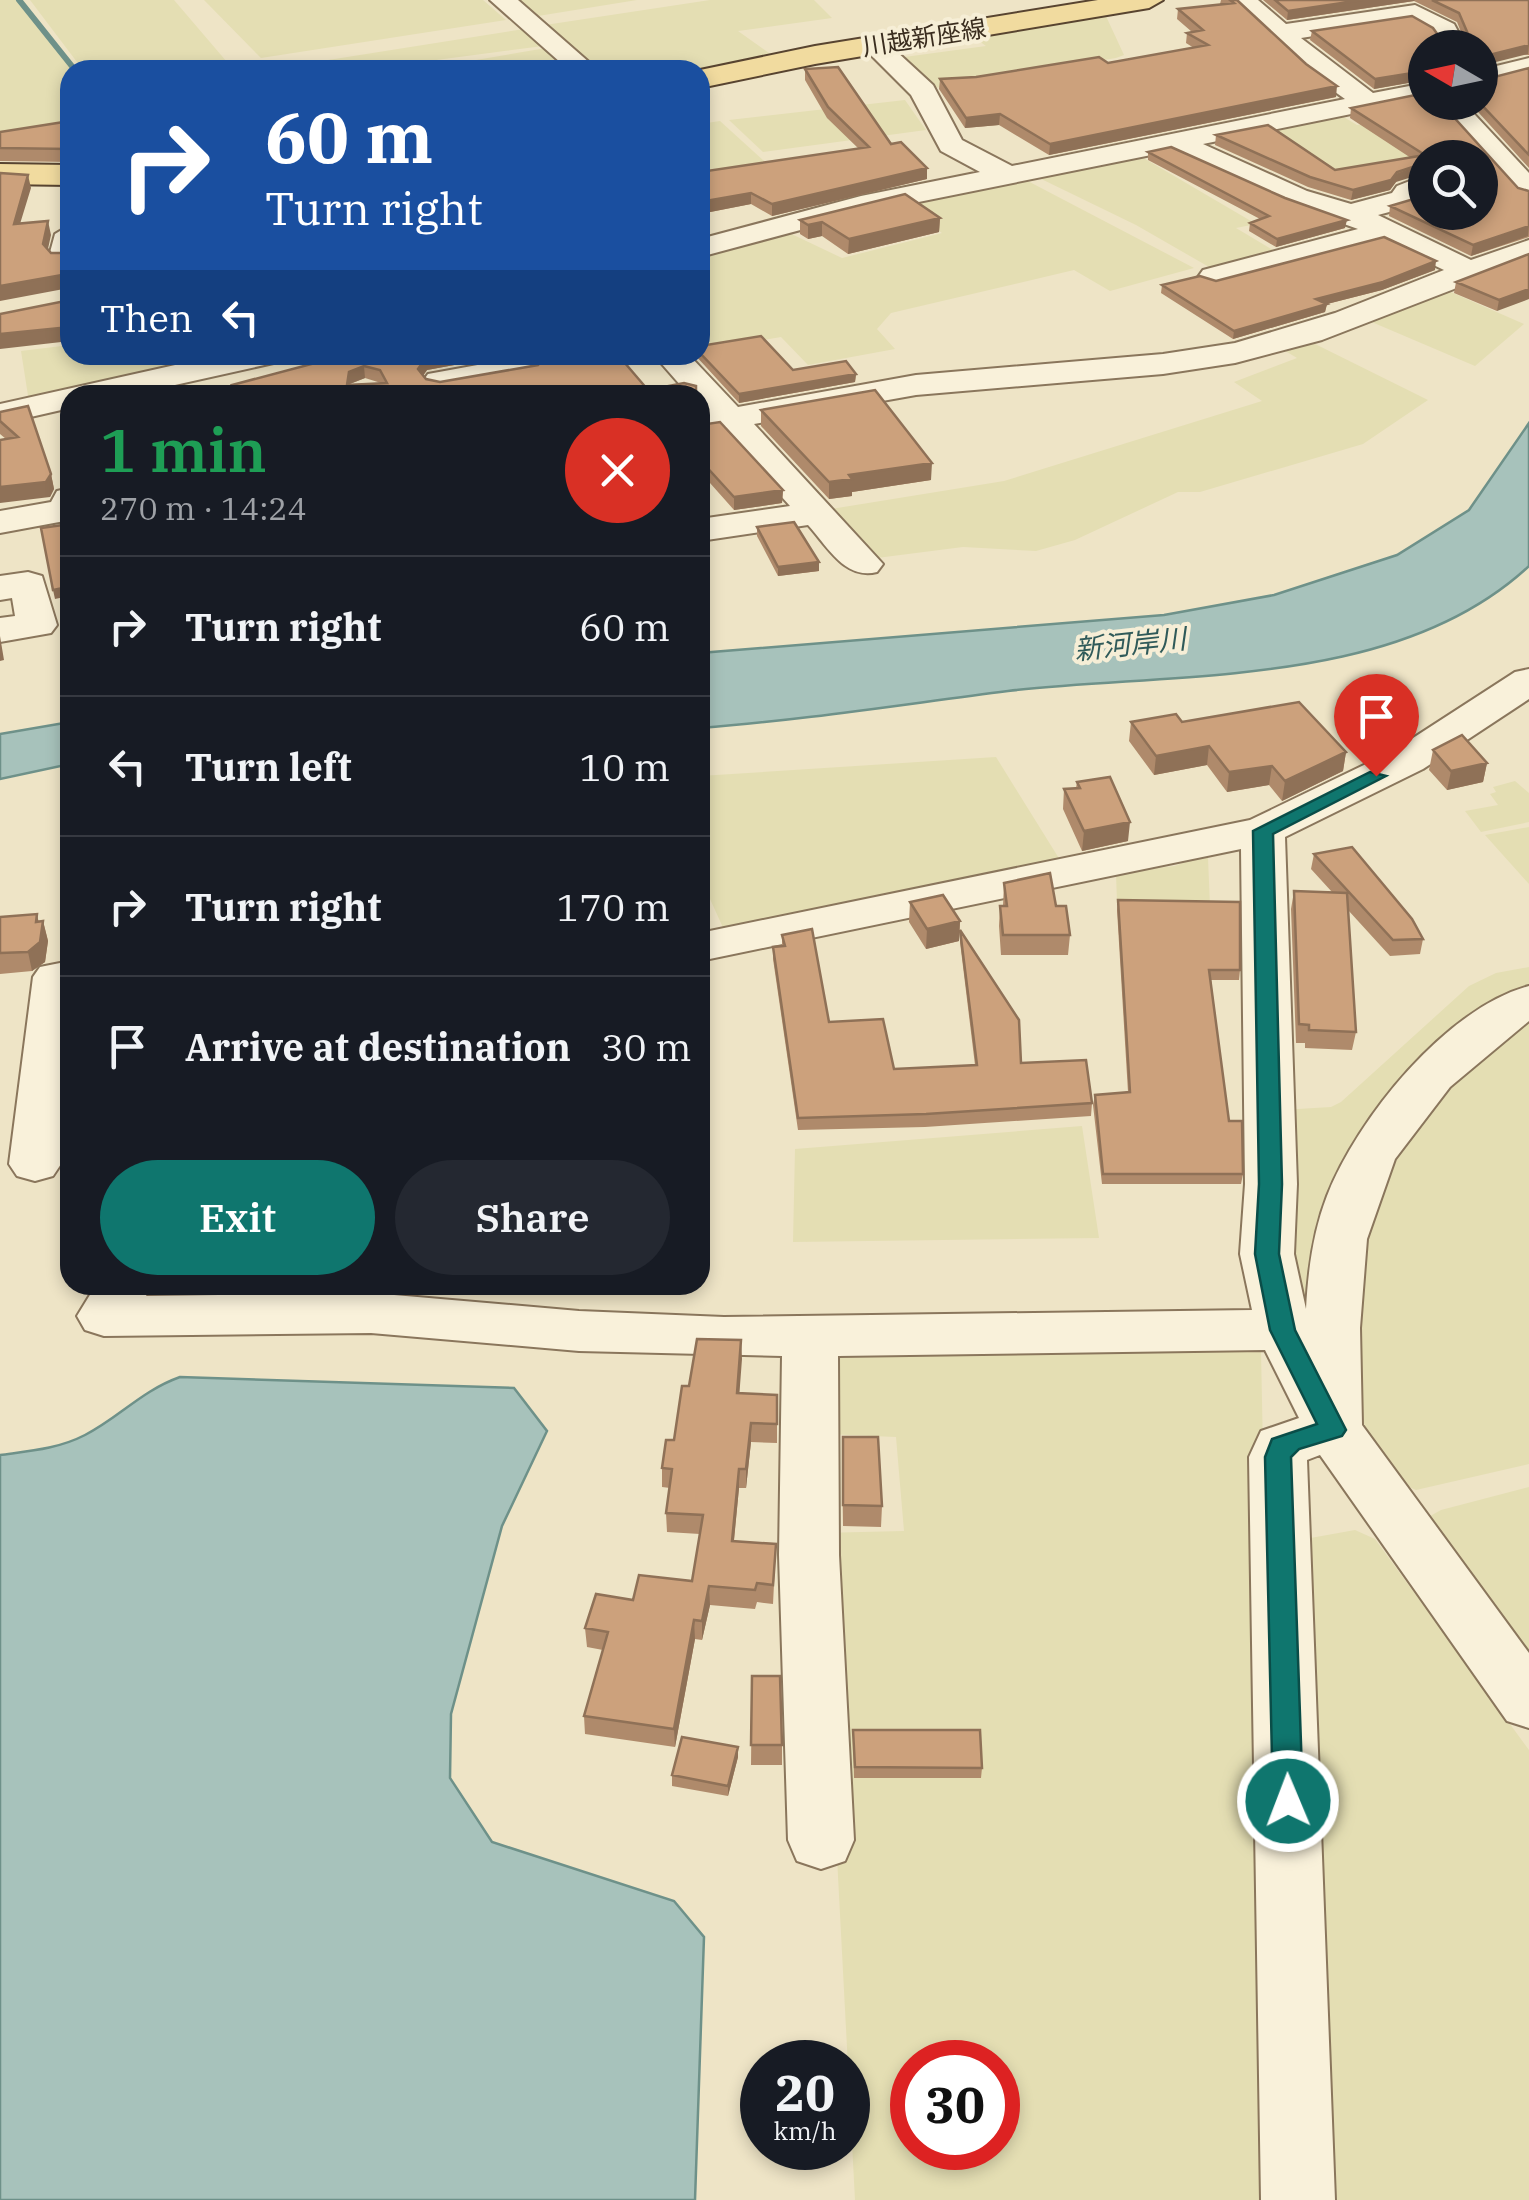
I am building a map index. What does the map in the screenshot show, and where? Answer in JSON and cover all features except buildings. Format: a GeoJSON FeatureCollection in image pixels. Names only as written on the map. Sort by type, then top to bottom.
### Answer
{"type":"FeatureCollection","features":[{"type":"Feature","properties":{"kind":"main road","name":"川越新座線"},"geometry":{"type":"LineString","coordinates":[[710,77],[874,45],[1148,0]]}},
{"type":"Feature","properties":{"kind":"main road"},"geometry":{"type":"LineString","coordinates":[[0,174],[60,175]]}},
{"type":"Feature","properties":{"kind":"street"},"geometry":{"type":"LineString","coordinates":[[503,0],[573,60]]}},
{"type":"Feature","properties":{"kind":"street"},"geometry":{"type":"LineString","coordinates":[[1242,0],[1367,102]]}},
{"type":"Feature","properties":{"kind":"street"},"geometry":{"type":"LineString","coordinates":[[1280,33],[1415,13],[1445,30]]}},
{"type":"Feature","properties":{"kind":"street"},"geometry":{"type":"LineString","coordinates":[[874,45],[923,91],[951,145],[1009,176]]}},
{"type":"Feature","properties":{"kind":"street"},"geometry":{"type":"LineString","coordinates":[[710,245],[861,205],[1408,94]]}},
{"type":"Feature","properties":{"kind":"street"},"geometry":{"type":"LineString","coordinates":[[1172,142],[1296,198],[1350,214],[1472,272]]}},
{"type":"Feature","properties":{"kind":"street"},"geometry":{"type":"LineString","coordinates":[[1498,173],[1529,190]]}},
{"type":"Feature","properties":{"kind":"street"},"geometry":{"type":"LineString","coordinates":[[1350,214],[1408,198]]}},
{"type":"Feature","properties":{"kind":"street"},"geometry":{"type":"LineString","coordinates":[[1244,296],[1208,273],[1384,231]]}},
{"type":"Feature","properties":{"kind":"street"},"geometry":{"type":"LineString","coordinates":[[714,422],[858,393],[947,381],[1170,364],[1238,353],[1305,334],[1529,249]]}},
{"type":"Feature","properties":{"kind":"street"},"geometry":{"type":"LineString","coordinates":[[1274,315],[1305,334]]}},
{"type":"Feature","properties":{"kind":"street"},"geometry":{"type":"LineString","coordinates":[[135,385],[227,365]]}},
{"type":"Feature","properties":{"kind":"street"},"geometry":{"type":"LineString","coordinates":[[425,377],[525,365]]}},
{"type":"Feature","properties":{"kind":"street"},"geometry":{"type":"LineString","coordinates":[[0,414],[60,400]]}},
{"type":"Feature","properties":{"kind":"street"},"geometry":{"type":"LineString","coordinates":[[714,422],[864,564]]}},
{"type":"Feature","properties":{"kind":"street"},"geometry":{"type":"LineString","coordinates":[[0,522],[60,511]]}},
{"type":"Feature","properties":{"kind":"street"},"geometry":{"type":"LineString","coordinates":[[710,529],[814,513]]}},
{"type":"Feature","properties":{"kind":"street"},"geometry":{"type":"LineString","coordinates":[[0,588],[28,584],[36,625],[0,630]]}},
{"type":"Feature","properties":{"kind":"street"},"geometry":{"type":"LineString","coordinates":[[710,945],[1263,831],[1408,760],[1529,682]]}},
{"type":"Feature","properties":{"kind":"street"},"geometry":{"type":"LineString","coordinates":[[1263,831],[1270,1184],[1267,1254],[1283,1330],[1333,1430],[1529,1702]]}},
{"type":"Feature","properties":{"kind":"street"},"geometry":{"type":"LineString","coordinates":[[35,1164],[60,977]]}},
{"type":"Feature","properties":{"kind":"street"},"geometry":{"type":"LineString","coordinates":[[1333,1430],[1332,1283],[1351,1193],[1372,1148],[1402,1106],[1471,1038],[1529,1001]]}},
{"type":"Feature","properties":{"kind":"street"},"geometry":{"type":"LineString","coordinates":[[118,1295],[104,1316],[371,1313],[580,1331],[810,1337],[1283,1330]]}},
{"type":"Feature","properties":{"kind":"street"},"geometry":{"type":"LineString","coordinates":[[810,1337],[809,1555],[821,1840]]}},
{"type":"Feature","properties":{"kind":"street"},"geometry":{"type":"LineString","coordinates":[[1298,2200],[1278,1457],[1281,1446],[1333,1430]]}},
{"type":"Feature","properties":{"kind":"shaded area"},"geometry":{"type":"Polygon","coordinates":[[[0,0],[23,0],[68,60],[60,60],[60,134],[0,143],[0,0]]]}},
{"type":"Feature","properties":{"kind":"shaded area"},"geometry":{"type":"Polygon","coordinates":[[[30,0],[174,0],[225,60],[75,60],[30,0]]]}},
{"type":"Feature","properties":{"kind":"shaded area"},"geometry":{"type":"Polygon","coordinates":[[[204,0],[483,0],[506,20],[261,58],[204,0]]]}},
{"type":"Feature","properties":{"kind":"shaded area"},"geometry":{"type":"Polygon","coordinates":[[[519,0],[637,0],[538,16],[519,0]]]}},
{"type":"Feature","properties":{"kind":"shaded area"},"geometry":{"type":"Polygon","coordinates":[[[710,0],[814,0],[832,18],[738,31],[776,58],[710,68],[710,60],[585,60],[545,25],[710,0]]]}},
{"type":"Feature","properties":{"kind":"shaded area"},"geometry":{"type":"Polygon","coordinates":[[[1105,14],[1124,55],[1116,58],[929,89],[897,58],[986,46],[972,36],[1105,14]]]}},
{"type":"Feature","properties":{"kind":"shaded area"},"geometry":{"type":"Polygon","coordinates":[[[524,29],[543,46],[437,60],[328,60],[524,29]]]}},
{"type":"Feature","properties":{"kind":"shaded area"},"geometry":{"type":"Polygon","coordinates":[[[546,48],[559,60],[476,60],[546,48]]]}},
{"type":"Feature","properties":{"kind":"shaded area"},"geometry":{"type":"Polygon","coordinates":[[[905,100],[926,130],[763,152],[729,120],[905,100]]]}},
{"type":"Feature","properties":{"kind":"shaded area"},"geometry":{"type":"Polygon","coordinates":[[[1337,113],[1357,125],[1406,117],[1425,120],[1425,140],[1408,140],[1408,162],[1336,178],[1266,127],[1337,113]]]}},
{"type":"Feature","properties":{"kind":"shaded area"},"geometry":{"type":"Polygon","coordinates":[[[720,121],[774,170],[710,180],[710,122],[720,121]]]}},
{"type":"Feature","properties":{"kind":"shaded area"},"geometry":{"type":"Polygon","coordinates":[[[1135,153],[1256,224],[1236,228],[1283,256],[1216,271],[1136,225],[1031,174],[1135,153]]]}},
{"type":"Feature","properties":{"kind":"shaded area"},"geometry":{"type":"Polygon","coordinates":[[[1022,178],[1194,268],[1110,291],[1074,270],[891,313],[877,329],[895,349],[808,365],[781,337],[710,349],[710,250],[781,229],[842,258],[942,233],[898,202],[1022,178]]]}},
{"type":"Feature","properties":{"kind":"shaded area"},"geometry":{"type":"Polygon","coordinates":[[[1444,289],[1524,324],[1475,366],[1367,320],[1444,289]]]}},
{"type":"Feature","properties":{"kind":"shaded area"},"geometry":{"type":"Polygon","coordinates":[[[1305,339],[1428,400],[1363,444],[1200,492],[1178,492],[1075,540],[1036,551],[963,547],[869,559],[825,510],[1004,481],[1262,401],[1234,382],[1297,358],[1277,346],[1305,339]]]}},
{"type":"Feature","properties":{"kind":"shaded area"},"geometry":{"type":"Polygon","coordinates":[[[60,346],[60,365],[168,365],[170,369],[102,385],[60,385],[60,395],[29,402],[21,351],[60,346]]]}},
{"type":"Feature","properties":{"kind":"shaded area"},"geometry":{"type":"Polygon","coordinates":[[[996,757],[1060,860],[725,932],[710,899],[710,775],[996,757]]]}},
{"type":"Feature","properties":{"kind":"shaded area"},"geometry":{"type":"Polygon","coordinates":[[[1515,781],[1529,793],[1529,822],[1481,832],[1465,811],[1498,805],[1490,794],[1496,792],[1493,787],[1515,781]]]}},
{"type":"Feature","properties":{"kind":"shaded area"},"geometry":{"type":"Polygon","coordinates":[[[1529,827],[1529,884],[1485,835],[1529,827]]]}},
{"type":"Feature","properties":{"kind":"shaded area"},"geometry":{"type":"Polygon","coordinates":[[[1195,858],[1208,858],[1210,906],[1117,903],[1116,873],[1175,866],[1195,858]]]}},
{"type":"Feature","properties":{"kind":"shaded area"},"geometry":{"type":"Polygon","coordinates":[[[1529,967],[1529,1464],[1416,1490],[1398,1482],[1366,1441],[1299,1313],[1281,1110],[1331,1107],[1341,1102],[1469,986],[1496,973],[1529,967]]]}},
{"type":"Feature","properties":{"kind":"shaded area"},"geometry":{"type":"Polygon","coordinates":[[[1082,1126],[1099,1238],[793,1242],[795,1149],[1082,1126]]]}},
{"type":"Feature","properties":{"kind":"shaded area"},"geometry":{"type":"Polygon","coordinates":[[[1241,1336],[1261,1351],[1278,2200],[855,2200],[853,2170],[870,2170],[870,2040],[847,2040],[820,1533],[904,1531],[896,1437],[826,1434],[837,1344],[1241,1336]]]}},
{"type":"Feature","properties":{"kind":"shaded area"},"geometry":{"type":"Polygon","coordinates":[[[1529,1487],[1529,1664],[1423,1520],[1441,1510],[1529,1487]]]}},
{"type":"Feature","properties":{"kind":"shaded area"},"geometry":{"type":"Polygon","coordinates":[[[1355,1530],[1375,1539],[1529,1750],[1529,2200],[1325,2200],[1305,1539],[1355,1530]]]}},
{"type":"Feature","properties":{"kind":"water","name":"新河岸川"},"geometry":{"type":"Polygon","coordinates":[[[1529,423],[1529,566],[1475,606],[1415,635],[1350,655],[1282,668],[1008,691],[710,727],[710,652],[1164,615],[1274,595],[1397,555],[1469,510],[1529,423]]]}},
{"type":"Feature","properties":{"kind":"water"},"geometry":{"type":"Polygon","coordinates":[[[60,724],[60,766],[0,779],[0,734],[60,724]]]}},
{"type":"Feature","properties":{"kind":"water"},"geometry":{"type":"Polygon","coordinates":[[[180,1377],[514,1388],[547,1431],[502,1526],[451,1714],[450,1778],[492,1842],[674,1901],[704,1937],[695,2200],[0,2200],[0,1455],[75,1440],[154,1389],[180,1377]]]}},
{"type":"Feature","properties":{"kind":"waterway"},"geometry":{"type":"LineString","coordinates":[[19,0],[67,60]]}},
{"type":"Feature","properties":{"kind":"route"},"geometry":{"type":"LineString","coordinates":[[1288,1801],[1278,1457],[1281,1446],[1333,1430],[1283,1330],[1272,1293],[1267,1254],[1270,1184],[1263,831],[1376,776]]}}]}
